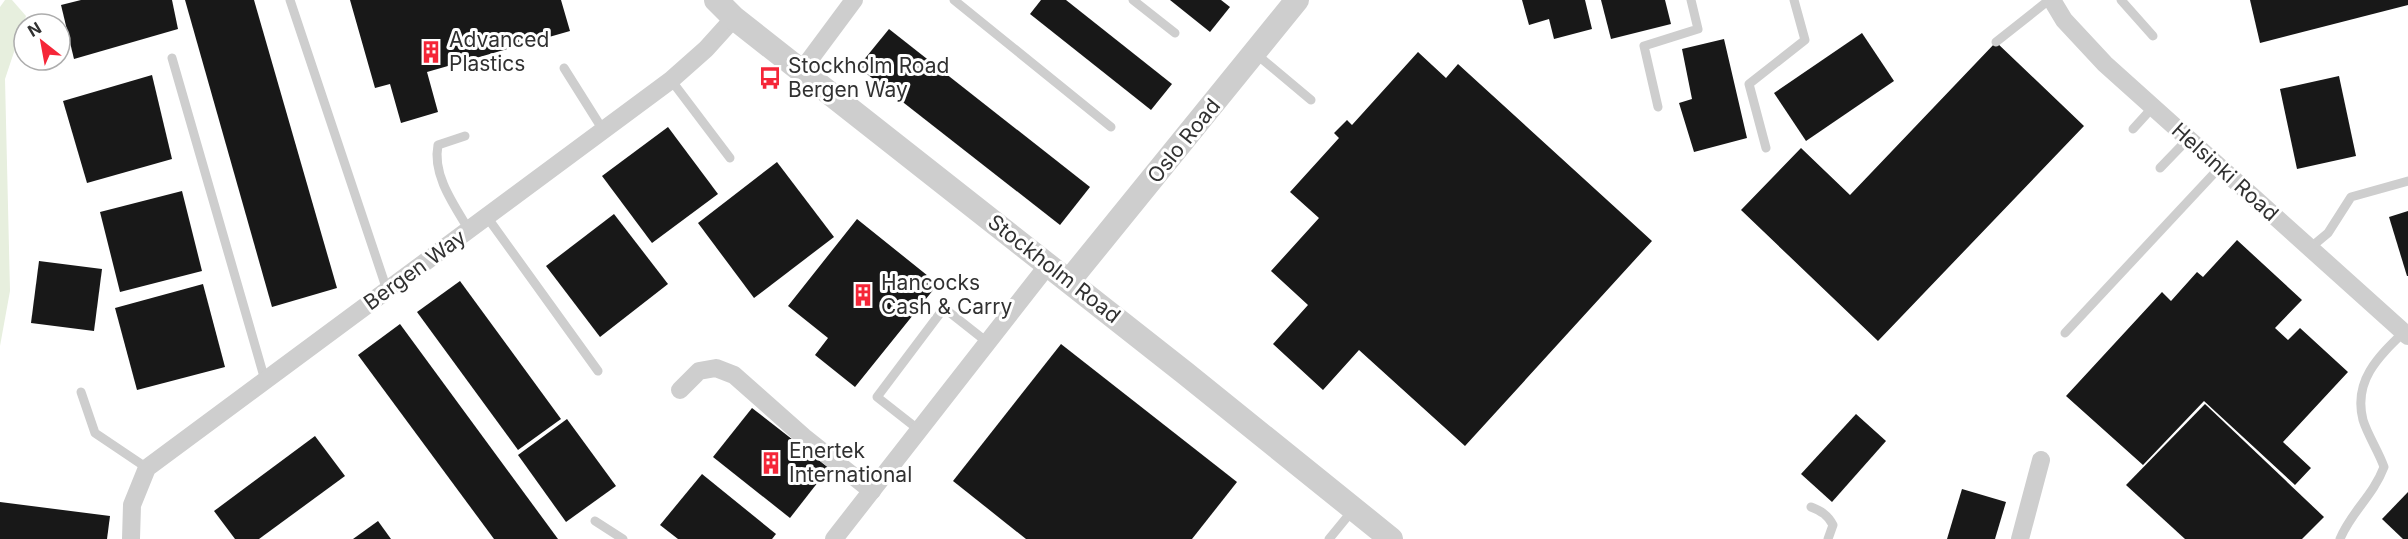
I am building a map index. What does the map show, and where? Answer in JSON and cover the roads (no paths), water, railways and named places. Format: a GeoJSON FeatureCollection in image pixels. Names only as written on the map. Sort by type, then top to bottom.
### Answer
{"type":"FeatureCollection","features":[{"type":"Feature","properties":{"kind":"street","name":"Stockholm Road"},"geometry":{"type":"LineString","coordinates":[[716,0],[734,18],[1069,281],[1391,539]]}},
{"type":"Feature","properties":{"kind":"street"},"geometry":{"type":"LineString","coordinates":[[802,70],[854,0]]}},
{"type":"Feature","properties":{"kind":"street","name":"Oslo Road"},"geometry":{"type":"LineString","coordinates":[[1069,281],[1256,54],[1297,0]]}},
{"type":"Feature","properties":{"kind":"street","name":"Helsinki Road"},"geometry":{"type":"LineString","coordinates":[[2050,0],[2064,20],[2105,64],[2406,334]]}},
{"type":"Feature","properties":{"kind":"street","name":"Bergen Way"},"geometry":{"type":"LineString","coordinates":[[147,468],[671,80],[706,49],[734,18]]}},
{"type":"Feature","properties":{"kind":"street"},"geometry":{"type":"LineString","coordinates":[[834,539],[1048,265]]}},
{"type":"Feature","properties":{"kind":"street"},"geometry":{"type":"LineString","coordinates":[[680,390],[699,371],[716,368],[734,375],[804,437],[872,491]]}},
{"type":"Feature","properties":{"kind":"street"},"geometry":{"type":"LineString","coordinates":[[2020,539],[2042,460]]}},
{"type":"Feature","properties":{"kind":"street"},"geometry":{"type":"LineString","coordinates":[[131,539],[132,505],[147,468]]}},
{"type":"Feature","properties":{"kind":"lane"},"geometry":{"type":"LineString","coordinates":[[290,0],[387,290]]}},
{"type":"Feature","properties":{"kind":"lane"},"geometry":{"type":"LineString","coordinates":[[954,0],[1111,127]]}},
{"type":"Feature","properties":{"kind":"lane"},"geometry":{"type":"LineString","coordinates":[[1133,0],[1175,33]]}},
{"type":"Feature","properties":{"kind":"lane"},"geometry":{"type":"LineString","coordinates":[[1658,107],[1644,46],[1698,29],[1691,0]]}},
{"type":"Feature","properties":{"kind":"lane"},"geometry":{"type":"LineString","coordinates":[[1766,148],[1749,84],[1805,40],[1794,0]]}},
{"type":"Feature","properties":{"kind":"lane"},"geometry":{"type":"LineString","coordinates":[[1996,42],[2050,0]]}},
{"type":"Feature","properties":{"kind":"lane"},"geometry":{"type":"LineString","coordinates":[[2121,0],[2154,36]]}},
{"type":"Feature","properties":{"kind":"lane"},"geometry":{"type":"LineString","coordinates":[[1256,54],[1311,100]]}},
{"type":"Feature","properties":{"kind":"lane"},"geometry":{"type":"LineString","coordinates":[[172,58],[265,380]]}},
{"type":"Feature","properties":{"kind":"lane"},"geometry":{"type":"LineString","coordinates":[[564,68],[603,130]]}},
{"type":"Feature","properties":{"kind":"lane"},"geometry":{"type":"LineString","coordinates":[[671,80],[730,158]]}},
{"type":"Feature","properties":{"kind":"lane"},"geometry":{"type":"LineString","coordinates":[[2133,129],[2153,107]]}},
{"type":"Feature","properties":{"kind":"lane"},"geometry":{"type":"LineString","coordinates":[[465,136],[438,145],[436,158],[446,191],[469,230]]}},
{"type":"Feature","properties":{"kind":"lane"},"geometry":{"type":"LineString","coordinates":[[2160,168],[2188,139]]}},
{"type":"Feature","properties":{"kind":"lane"},"geometry":{"type":"LineString","coordinates":[[2065,333],[2220,167]]}},
{"type":"Feature","properties":{"kind":"lane"},"geometry":{"type":"LineString","coordinates":[[2310,248],[2328,233],[2351,197],[2408,182]]}},
{"type":"Feature","properties":{"kind":"lane"},"geometry":{"type":"LineString","coordinates":[[487,217],[598,371]]}},
{"type":"Feature","properties":{"kind":"lane"},"geometry":{"type":"LineString","coordinates":[[919,430],[877,397],[944,308],[987,342]]}},
{"type":"Feature","properties":{"kind":"lane"},"geometry":{"type":"LineString","coordinates":[[2340,539],[2346,525],[2376,488],[2384,467],[2363,420],[2363,381],[2381,354],[2406,334]]}},
{"type":"Feature","properties":{"kind":"lane"},"geometry":{"type":"LineString","coordinates":[[81,392],[95,433],[147,468]]}},
{"type":"Feature","properties":{"kind":"lane"},"geometry":{"type":"LineString","coordinates":[[1811,507],[1823,512],[1830,519],[1833,525],[1828,539]]}},
{"type":"Feature","properties":{"kind":"lane"},"geometry":{"type":"LineString","coordinates":[[1329,539],[1354,508]]}},
{"type":"Feature","properties":{"kind":"lane"},"geometry":{"type":"LineString","coordinates":[[595,521],[623,539]]}},
{"type":"Feature","properties":{"kind":"place","name":"Advanced Plastics"},"geometry":{"type":"Point","coordinates":[431,52]}},
{"type":"Feature","properties":{"kind":"place","name":"Stockholm Road Bergen Way"},"geometry":{"type":"Point","coordinates":[770,78]}},
{"type":"Feature","properties":{"kind":"place","name":"Hancocks Cash & Carry"},"geometry":{"type":"Point","coordinates":[863,295]}},
{"type":"Feature","properties":{"kind":"place","name":"Enertek International"},"geometry":{"type":"Point","coordinates":[771,463]}}]}
